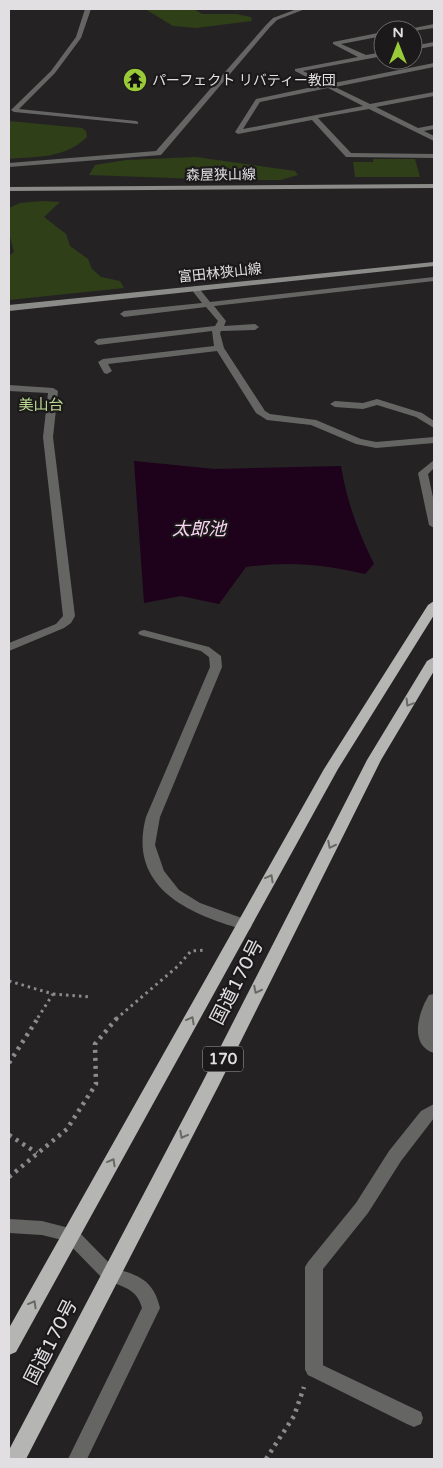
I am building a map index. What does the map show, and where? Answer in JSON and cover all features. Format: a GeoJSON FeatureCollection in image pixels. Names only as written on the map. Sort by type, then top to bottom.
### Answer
{"type":"FeatureCollection","features":[{"type":"Feature","properties":{"kind":"highway","name":"国道170号"},"geometry":{"type":"LineString","coordinates":[[9,1346],[331,769],[434,605]]}},
{"type":"Feature","properties":{"kind":"highway","name":"国道170号"},"geometry":{"type":"LineString","coordinates":[[15,1459],[210,1085],[374,760],[434,661]]}},
{"type":"Feature","properties":{"kind":"main road","name":"森屋狭山線"},"geometry":{"type":"LineString","coordinates":[[9,189],[434,186]]}},
{"type":"Feature","properties":{"kind":"main road","name":"富田林狭山線"},"geometry":{"type":"LineString","coordinates":[[9,308],[434,264]]}},
{"type":"Feature","properties":{"kind":"street"},"geometry":{"type":"LineString","coordinates":[[88,9],[79,37],[53,72],[14,110],[136,123]]}},
{"type":"Feature","properties":{"kind":"street"},"geometry":{"type":"LineString","coordinates":[[9,165],[158,153],[275,19],[302,9]]}},
{"type":"Feature","properties":{"kind":"street"},"geometry":{"type":"LineString","coordinates":[[364,57],[335,43],[373,36]]}},
{"type":"Feature","properties":{"kind":"street"},"geometry":{"type":"LineString","coordinates":[[373,56],[297,70],[434,139]]}},
{"type":"Feature","properties":{"kind":"street"},"geometry":{"type":"LineString","coordinates":[[434,65],[258,100],[238,132],[434,94]]}},
{"type":"Feature","properties":{"kind":"street"},"geometry":{"type":"LineString","coordinates":[[314,118],[349,155],[434,156]]}},
{"type":"Feature","properties":{"kind":"street"},"geometry":{"type":"LineString","coordinates":[[416,130],[434,127]]}},
{"type":"Feature","properties":{"kind":"street"},"geometry":{"type":"LineString","coordinates":[[124,314],[205,303],[434,279]]}},
{"type":"Feature","properties":{"kind":"street"},"geometry":{"type":"LineString","coordinates":[[194,290],[222,321],[216,333],[220,348],[261,413],[267,417],[313,422],[359,442],[376,445],[434,440]]}},
{"type":"Feature","properties":{"kind":"street"},"geometry":{"type":"LineString","coordinates":[[98,342],[218,328],[255,327]]}},
{"type":"Feature","properties":{"kind":"street"},"geometry":{"type":"LineString","coordinates":[[107,371],[103,362],[220,348]]}},
{"type":"Feature","properties":{"kind":"street"},"geometry":{"type":"LineString","coordinates":[[9,388],[53,392],[48,437],[69,616],[67,621],[60,626],[9,647]]}},
{"type":"Feature","properties":{"kind":"street"},"geometry":{"type":"LineString","coordinates":[[335,404],[363,406],[377,402],[420,415],[434,425]]}},
{"type":"Feature","properties":{"kind":"street"},"geometry":{"type":"LineString","coordinates":[[434,463],[423,472],[434,525]]}},
{"type":"Feature","properties":{"kind":"street"},"geometry":{"type":"LineString","coordinates":[[144,633],[205,649],[215,656],[216,667],[153,817],[146,839],[148,854],[164,885],[177,898],[245,925]]}},
{"type":"Feature","properties":{"kind":"street"},"geometry":{"type":"LineString","coordinates":[[434,999],[424,1017],[428,1040],[434,1047]]}},
{"type":"Feature","properties":{"kind":"street"},"geometry":{"type":"LineString","coordinates":[[414,1418],[314,1369],[314,1267],[362,1208],[394,1156],[427,1115],[434,1110]]}},
{"type":"Feature","properties":{"kind":"street"},"geometry":{"type":"LineString","coordinates":[[9,1226],[42,1228],[71,1235],[110,1274],[140,1284],[149,1296],[150,1308],[77,1459]]}},
{"type":"Feature","properties":{"kind":"path"},"geometry":{"type":"LineString","coordinates":[[9,1177],[66,1129],[96,1084],[96,1044],[119,1015],[178,966],[191,950],[206,950]]}},
{"type":"Feature","properties":{"kind":"path"},"geometry":{"type":"LineString","coordinates":[[9,981],[54,994],[91,997]]}},
{"type":"Feature","properties":{"kind":"path"},"geometry":{"type":"LineString","coordinates":[[9,1063],[54,994]]}},
{"type":"Feature","properties":{"kind":"path"},"geometry":{"type":"LineString","coordinates":[[9,1135],[37,1153]]}},
{"type":"Feature","properties":{"kind":"path"},"geometry":{"type":"LineString","coordinates":[[266,1459],[290,1425],[302,1399],[306,1374],[314,1369]]}},
{"type":"Feature","properties":{"kind":"green space"},"geometry":{"type":"Polygon","coordinates":[[[145,9],[194,9],[202,14],[236,14],[251,17],[252,21],[196,28],[173,26],[145,9]]]}},
{"type":"Feature","properties":{"kind":"green space"},"geometry":{"type":"Polygon","coordinates":[[[9,121],[82,128],[86,131],[87,137],[60,153],[40,157],[9,159],[9,121]]]}},
{"type":"Feature","properties":{"kind":"green space"},"geometry":{"type":"Polygon","coordinates":[[[196,157],[295,171],[298,175],[281,180],[227,180],[89,175],[95,165],[126,160],[196,157]]]}},
{"type":"Feature","properties":{"kind":"green space"},"geometry":{"type":"Polygon","coordinates":[[[373,159],[415,159],[420,177],[355,177],[353,162],[373,162],[373,159]]]}},
{"type":"Feature","properties":{"kind":"green space"},"geometry":{"type":"Polygon","coordinates":[[[60,202],[44,217],[66,234],[70,246],[88,259],[92,269],[101,277],[120,281],[124,288],[9,300],[9,256],[14,252],[9,233],[9,208],[20,203],[60,202]]]}},
{"type":"Feature","properties":{"kind":"water","name":"太郎池"},"geometry":{"type":"Polygon","coordinates":[[[134,461],[215,469],[341,466],[346,492],[354,516],[374,564],[365,574],[306,564],[246,567],[219,604],[181,596],[144,603],[134,461]]]}},
{"type":"Feature","properties":{"kind":"place","name":"パーフェクト リバティー教団"},"geometry":{"type":"Point","coordinates":[135,80]}},
{"type":"Feature","properties":{"kind":"district","name":"美山台"},"geometry":{"type":"Point","coordinates":[41,405]}}]}
